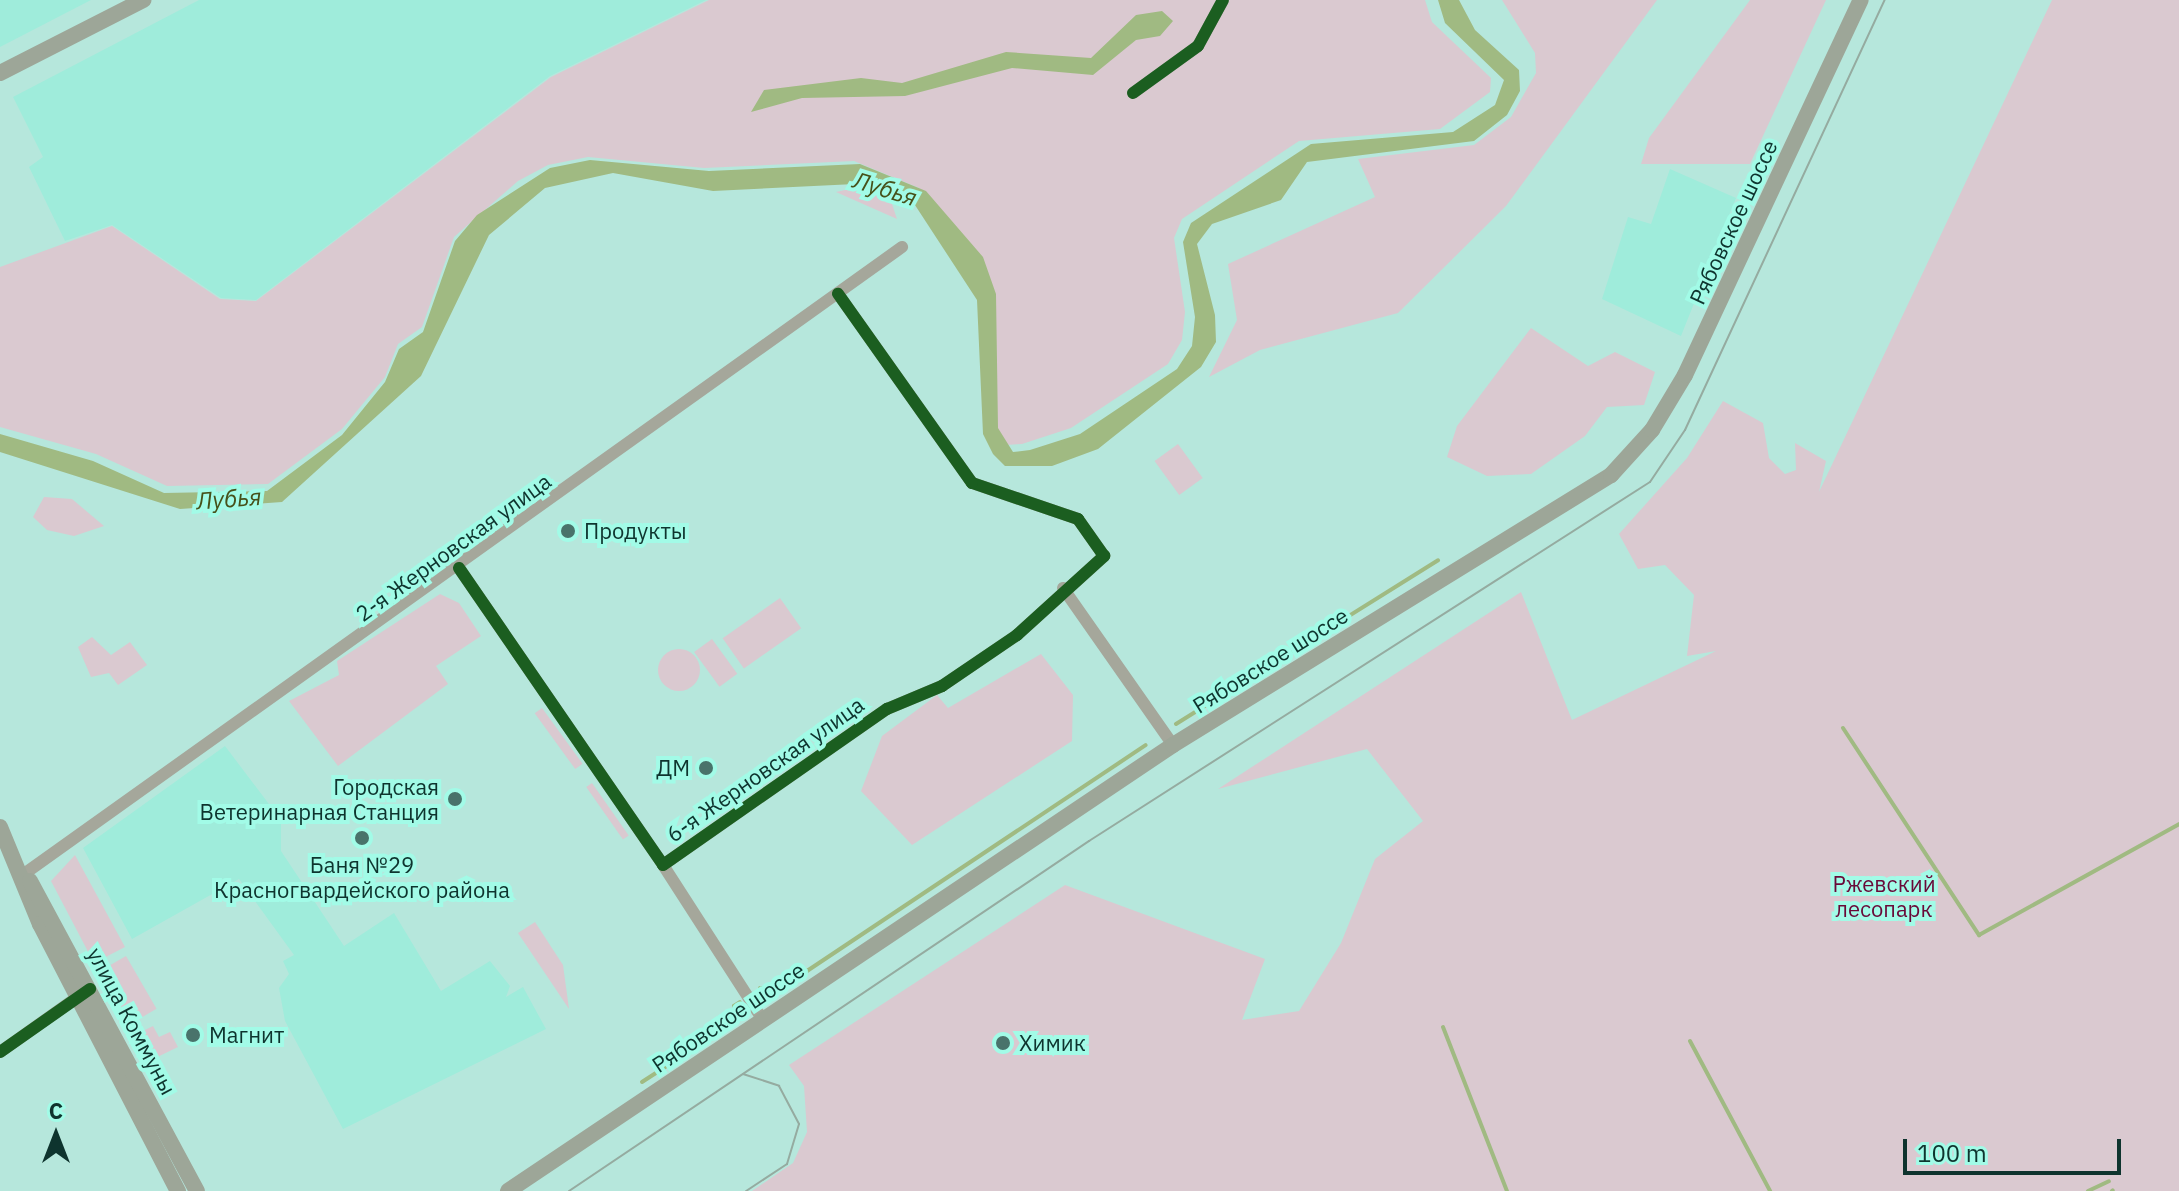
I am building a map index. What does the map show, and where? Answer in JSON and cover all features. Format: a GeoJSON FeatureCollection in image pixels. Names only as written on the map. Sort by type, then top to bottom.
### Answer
{"type":"FeatureCollection","features":[{"type":"Feature","properties":{"kind":"main road"},"geometry":{"type":"LineString","coordinates":[[0,73],[143,0]]}},
{"type":"Feature","properties":{"kind":"main road","name":"Рябовское шоссе"},"geometry":{"type":"LineString","coordinates":[[508,1191],[1173,745],[1584,493],[1633,454],[1685,375],[1861,0]]}},
{"type":"Feature","properties":{"kind":"main road","name":"улица Коммуны"},"geometry":{"type":"LineString","coordinates":[[0,827],[178,1191]]}},
{"type":"Feature","properties":{"kind":"main road","name":"улица Коммуны"},"geometry":{"type":"LineString","coordinates":[[83,993],[197,1191]]}},
{"type":"Feature","properties":{"kind":"street"},"geometry":{"type":"LineString","coordinates":[[1133,93],[1198,46],[1223,0]]}},
{"type":"Feature","properties":{"kind":"street","name":"2-я Жерновская улица"},"geometry":{"type":"LineString","coordinates":[[24,874],[459,568],[902,247]]}},
{"type":"Feature","properties":{"kind":"street","name":"6-я Жерновская улица"},"geometry":{"type":"LineString","coordinates":[[459,568],[663,865],[887,709],[942,686],[1005,643],[1063,588],[1104,556],[1078,519],[972,483],[838,294]]}},
{"type":"Feature","properties":{"kind":"street"},"geometry":{"type":"LineString","coordinates":[[1063,588],[1173,745]]}},
{"type":"Feature","properties":{"kind":"street"},"geometry":{"type":"LineString","coordinates":[[663,865],[763,1020]]}},
{"type":"Feature","properties":{"kind":"street"},"geometry":{"type":"LineString","coordinates":[[0,1052],[83,993]]}},
{"type":"Feature","properties":{"kind":"shaded area"},"geometry":{"type":"Polygon","coordinates":[[[0,0],[91,0],[0,47],[0,0]]]}},
{"type":"Feature","properties":{"kind":"shaded area"},"geometry":{"type":"Polygon","coordinates":[[[199,0],[706,0],[550,76],[256,300],[221,298],[112,225],[65,241],[29,167],[43,157],[13,97],[199,0]]]}},
{"type":"Feature","properties":{"kind":"shaded area"},"geometry":{"type":"Polygon","coordinates":[[[1670,169],[1736,198],[1681,336],[1602,299],[1628,217],[1651,224],[1670,169]]]}},
{"type":"Feature","properties":{"kind":"shaded area"},"geometry":{"type":"Polygon","coordinates":[[[225,746],[281,820],[281,851],[344,946],[394,913],[441,991],[490,961],[510,986],[506,997],[523,987],[546,1029],[343,1129],[285,1021],[279,988],[289,974],[283,961],[294,955],[239,879],[132,939],[83,848],[225,746]]]}},
{"type":"Feature","properties":{"kind":"green space"},"geometry":{"type":"Polygon","coordinates":[[[709,0],[1425,0],[1432,22],[1491,78],[1490,92],[1440,129],[1299,141],[1182,219],[1174,238],[1185,312],[1182,340],[1168,364],[1071,428],[1022,444],[1005,445],[994,436],[989,289],[919,188],[854,161],[704,168],[588,157],[548,165],[518,181],[454,237],[422,327],[398,344],[385,377],[342,429],[268,484],[167,486],[96,454],[0,427],[0,267],[112,226],[220,299],[256,301],[551,77],[709,0]]]}},
{"type":"Feature","properties":{"kind":"green space"},"geometry":{"type":"Polygon","coordinates":[[[1502,0],[1657,0],[1506,206],[1398,313],[1260,350],[1209,377],[1237,320],[1228,264],[1375,197],[1358,159],[1474,145],[1511,117],[1536,73],[1535,53],[1502,0]]]}},
{"type":"Feature","properties":{"kind":"green space"},"geometry":{"type":"Polygon","coordinates":[[[1750,0],[1826,0],[1750,164],[1641,164],[1649,138],[1750,0]]]}},
{"type":"Feature","properties":{"kind":"green space","name":"Ржевский лесопарк"},"geometry":{"type":"Polygon","coordinates":[[[2052,0],[2179,0],[2179,1191],[752,1191],[793,1163],[807,1132],[804,1086],[789,1065],[1065,885],[1265,959],[1242,1020],[1299,1011],[1341,943],[1375,859],[1423,821],[1367,749],[1218,789],[1521,592],[1572,720],[1716,651],[1687,656],[1694,595],[1665,565],[1638,569],[1619,534],[1687,458],[1723,401],[1763,423],[1769,458],[1785,474],[1796,470],[1795,443],[1826,461],[1819,492],[2052,0]]]}},
{"type":"Feature","properties":{"kind":"green space"},"geometry":{"type":"Polygon","coordinates":[[[858,187],[891,201],[897,219],[836,192],[858,187]]]}},
{"type":"Feature","properties":{"kind":"green space"},"geometry":{"type":"Polygon","coordinates":[[[1531,328],[1588,366],[1615,352],[1655,372],[1644,405],[1607,407],[1585,436],[1531,474],[1487,476],[1447,457],[1457,426],[1531,328]]]}},
{"type":"Feature","properties":{"kind":"green space"},"geometry":{"type":"Polygon","coordinates":[[[1178,444],[1203,478],[1179,495],[1155,461],[1178,444]]]}},
{"type":"Feature","properties":{"kind":"green space"},"geometry":{"type":"Polygon","coordinates":[[[44,497],[72,499],[104,526],[74,536],[47,530],[33,517],[44,497]]]}},
{"type":"Feature","properties":{"kind":"green space"},"geometry":{"type":"Polygon","coordinates":[[[440,594],[459,603],[481,636],[436,666],[448,684],[338,766],[289,701],[339,675],[337,661],[440,594]]]}},
{"type":"Feature","properties":{"kind":"green space"},"geometry":{"type":"Polygon","coordinates":[[[780,598],[801,628],[744,668],[723,638],[780,598]]]}},
{"type":"Feature","properties":{"kind":"green space"},"geometry":{"type":"Polygon","coordinates":[[[92,637],[111,655],[130,642],[147,665],[118,685],[109,673],[91,677],[78,647],[92,637]]]}},
{"type":"Feature","properties":{"kind":"green space"},"geometry":{"type":"Polygon","coordinates":[[[712,639],[737,674],[719,687],[694,652],[712,639]]]}},
{"type":"Feature","properties":{"kind":"green space"},"geometry":{"type":"Polygon","coordinates":[[[679,649],[694,655],[700,670],[694,685],[679,691],[664,685],[658,670],[664,655],[679,649]]]}},
{"type":"Feature","properties":{"kind":"green space"},"geometry":{"type":"Polygon","coordinates":[[[1041,654],[1073,695],[1072,741],[912,845],[861,791],[882,736],[937,695],[948,708],[1041,654]]]}},
{"type":"Feature","properties":{"kind":"green space"},"geometry":{"type":"Polygon","coordinates":[[[542,708],[583,764],[575,769],[535,713],[542,708]]]}},
{"type":"Feature","properties":{"kind":"green space"},"geometry":{"type":"Polygon","coordinates":[[[592,783],[629,835],[623,839],[586,787],[592,783]]]}},
{"type":"Feature","properties":{"kind":"green space"},"geometry":{"type":"Polygon","coordinates":[[[75,855],[125,947],[94,963],[51,881],[75,855]]]}},
{"type":"Feature","properties":{"kind":"green space"},"geometry":{"type":"Polygon","coordinates":[[[535,922],[563,965],[569,1009],[518,933],[535,922]]]}},
{"type":"Feature","properties":{"kind":"green space"},"geometry":{"type":"Polygon","coordinates":[[[126,956],[156,1009],[128,1025],[97,972],[126,956]]]}},
{"type":"Feature","properties":{"kind":"green space"},"geometry":{"type":"Polygon","coordinates":[[[153,1026],[159,1037],[170,1032],[178,1047],[147,1062],[133,1036],[153,1026]]]}},
{"type":"Feature","properties":{"kind":"water","name":"Лубья"},"geometry":{"type":"Polygon","coordinates":[[[1438,0],[1459,0],[1475,30],[1519,70],[1520,91],[1507,115],[1474,141],[1307,162],[1281,200],[1212,224],[1197,244],[1215,315],[1216,342],[1201,367],[1098,449],[1052,466],[1005,466],[993,454],[983,434],[977,300],[913,202],[855,184],[713,191],[613,173],[545,188],[489,235],[421,376],[282,502],[180,509],[0,452],[0,434],[93,461],[164,493],[267,491],[342,435],[385,382],[399,349],[423,332],[455,241],[477,215],[550,168],[590,160],[709,171],[860,164],[926,191],[983,257],[996,294],[998,428],[1013,452],[1030,450],[1080,434],[1177,369],[1192,346],[1195,317],[1183,242],[1191,223],[1311,144],[1453,132],[1495,105],[1504,80],[1445,23],[1438,0]]]}},
{"type":"Feature","properties":{"kind":"water"},"geometry":{"type":"Polygon","coordinates":[[[1162,11],[1173,21],[1160,36],[1136,40],[1093,75],[1012,68],[905,96],[802,98],[751,112],[764,90],[861,78],[902,83],[1006,52],[1091,58],[1136,15],[1162,11]]]}},
{"type":"Feature","properties":{"kind":"waterway"},"geometry":{"type":"LineString","coordinates":[[1176,724],[1438,560]]}},
{"type":"Feature","properties":{"kind":"waterway"},"geometry":{"type":"LineString","coordinates":[[1843,728],[1979,935],[2179,824]]}},
{"type":"Feature","properties":{"kind":"waterway"},"geometry":{"type":"LineString","coordinates":[[760,988],[777,991],[1146,745]]}},
{"type":"Feature","properties":{"kind":"waterway"},"geometry":{"type":"LineString","coordinates":[[642,1082],[739,1019],[734,1006],[740,1002]]}},
{"type":"Feature","properties":{"kind":"waterway"},"geometry":{"type":"LineString","coordinates":[[1443,1027],[1507,1191]]}},
{"type":"Feature","properties":{"kind":"waterway"},"geometry":{"type":"LineString","coordinates":[[1690,1041],[1770,1191]]}},
{"type":"Feature","properties":{"kind":"waterway"},"geometry":{"type":"LineString","coordinates":[[2088,1191],[2109,1181]]}},
{"type":"Feature","properties":{"kind":"tram line"},"geometry":{"type":"LineString","coordinates":[[569,1191],[1089,841],[1650,482],[1685,430],[1885,0]]}},
{"type":"Feature","properties":{"kind":"tram line"},"geometry":{"type":"LineString","coordinates":[[743,1074],[779,1086],[799,1124],[787,1164],[746,1191]]}},
{"type":"Feature","properties":{"kind":"cycle path"},"geometry":{"type":"LineString","coordinates":[[1133,93],[1198,46],[1223,0]]}},
{"type":"Feature","properties":{"kind":"cycle path"},"geometry":{"type":"LineString","coordinates":[[459,568],[663,865],[887,709],[942,686],[1017,635],[1104,556],[1078,519],[972,483],[838,294]]}},
{"type":"Feature","properties":{"kind":"cycle path"},"geometry":{"type":"LineString","coordinates":[[0,1052],[90,989]]}},
{"type":"Feature","properties":{"kind":"place","name":"Продукты"},"geometry":{"type":"Point","coordinates":[568,531]}},
{"type":"Feature","properties":{"kind":"place","name":"ДМ"},"geometry":{"type":"Point","coordinates":[706,768]}},
{"type":"Feature","properties":{"kind":"place","name":"Городская Ветеринарная Станция"},"geometry":{"type":"Point","coordinates":[455,799]}},
{"type":"Feature","properties":{"kind":"place","name":"Баня №29 Красногвардейского района"},"geometry":{"type":"Point","coordinates":[362,838]}},
{"type":"Feature","properties":{"kind":"place","name":"Магнит"},"geometry":{"type":"Point","coordinates":[193,1035]}},
{"type":"Feature","properties":{"kind":"place","name":"Химик"},"geometry":{"type":"Point","coordinates":[1003,1043]}}]}
